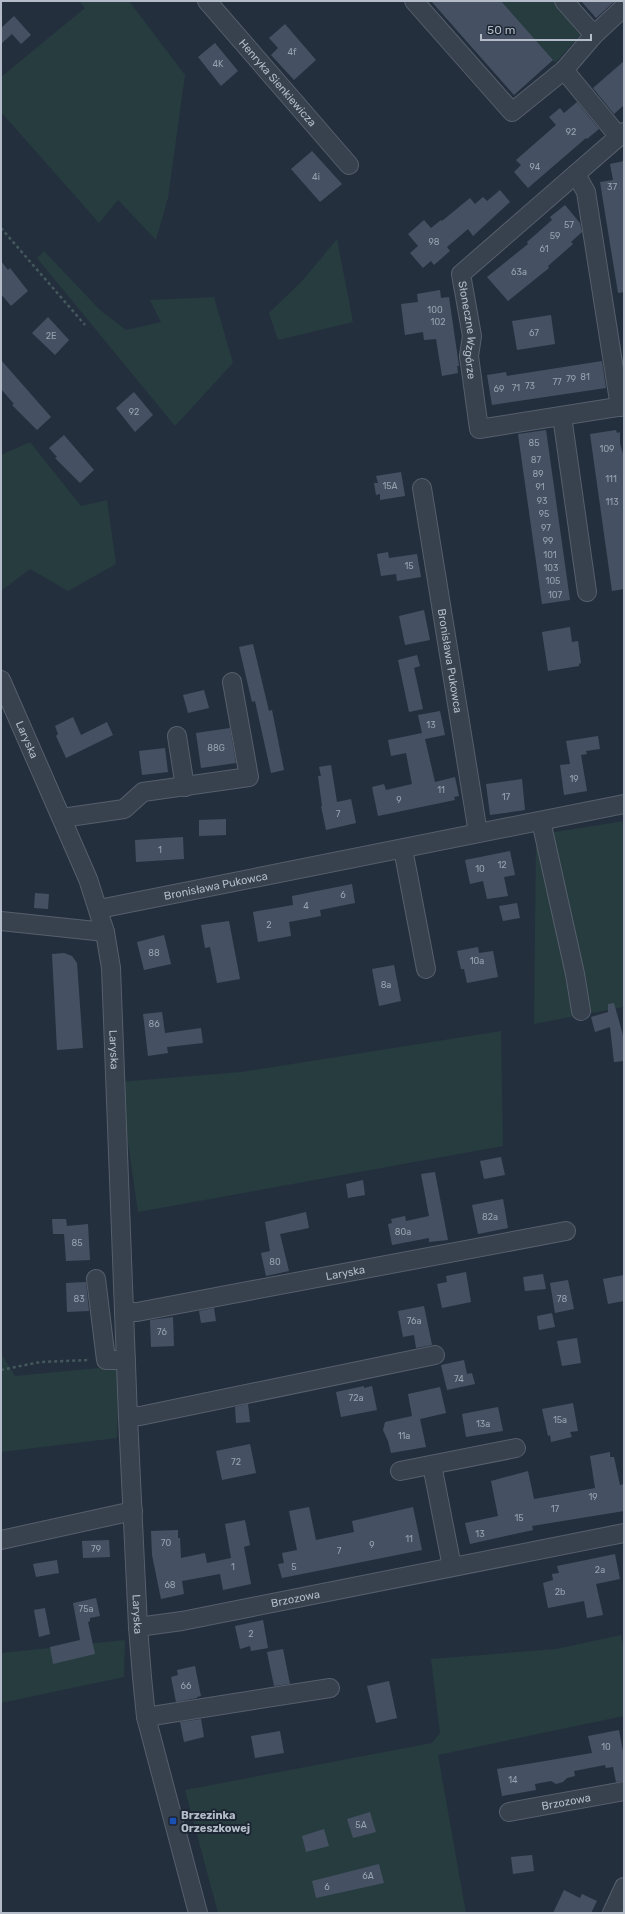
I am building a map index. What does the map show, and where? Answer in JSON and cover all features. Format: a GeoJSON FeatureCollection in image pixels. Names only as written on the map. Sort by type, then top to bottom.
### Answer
{"type":"FeatureCollection","features":[{"type":"Feature","properties":{"kind":"street","name":"Henryka Sienkiewicza"},"geometry":{"type":"LineString","coordinates":[[207,1],[349,165]]}},
{"type":"Feature","properties":{"kind":"street"},"geometry":{"type":"LineString","coordinates":[[414,1],[512,112],[564,70],[594,34],[624,7]]}},
{"type":"Feature","properties":{"kind":"street"},"geometry":{"type":"LineString","coordinates":[[564,1],[594,34]]}},
{"type":"Feature","properties":{"kind":"street","name":"Słoneczne Wzgórze"},"geometry":{"type":"LineString","coordinates":[[564,70],[621,135],[576,174],[461,274],[472,336],[469,356],[479,429],[622,407],[586,192],[576,174]]}},
{"type":"Feature","properties":{"kind":"street"},"geometry":{"type":"LineString","coordinates":[[562,416],[587,592]]}},
{"type":"Feature","properties":{"kind":"street","name":"Bronisława Pukowca"},"geometry":{"type":"LineString","coordinates":[[422,488],[478,833]]}},
{"type":"Feature","properties":{"kind":"street","name":"Laryska"},"geometry":{"type":"LineString","coordinates":[[1,680],[88,879],[99,909],[105,932],[111,968],[128,1417],[138,1627],[146,1717],[198,1913]]}},
{"type":"Feature","properties":{"kind":"street"},"geometry":{"type":"LineString","coordinates":[[62,818],[124,809],[143,792],[249,777],[232,682]]}},
{"type":"Feature","properties":{"kind":"street"},"geometry":{"type":"LineString","coordinates":[[177,736],[185,787]]}},
{"type":"Feature","properties":{"kind":"street","name":"Bronisława Pukowca"},"geometry":{"type":"LineString","coordinates":[[99,909],[624,804]]}},
{"type":"Feature","properties":{"kind":"street"},"geometry":{"type":"LineString","coordinates":[[541,821],[575,974],[581,1011]]}},
{"type":"Feature","properties":{"kind":"street"},"geometry":{"type":"LineString","coordinates":[[403,849],[426,969]]}},
{"type":"Feature","properties":{"kind":"street"},"geometry":{"type":"LineString","coordinates":[[1,921],[105,932]]}},
{"type":"Feature","properties":{"kind":"street","name":"Laryska"},"geometry":{"type":"LineString","coordinates":[[124,1312],[145,1310],[566,1230]]}},
{"type":"Feature","properties":{"kind":"street"},"geometry":{"type":"LineString","coordinates":[[96,1279],[106,1360],[126,1360]]}},
{"type":"Feature","properties":{"kind":"street"},"geometry":{"type":"LineString","coordinates":[[128,1417],[140,1416],[435,1355]]}},
{"type":"Feature","properties":{"kind":"street"},"geometry":{"type":"LineString","coordinates":[[400,1471],[516,1448]]}},
{"type":"Feature","properties":{"kind":"street"},"geometry":{"type":"LineString","coordinates":[[432,1465],[452,1567]]}},
{"type":"Feature","properties":{"kind":"street"},"geometry":{"type":"LineString","coordinates":[[1,1540],[133,1511]]}},
{"type":"Feature","properties":{"kind":"street","name":"Brzozowa"},"geometry":{"type":"LineString","coordinates":[[138,1627],[182,1621],[624,1533]]}},
{"type":"Feature","properties":{"kind":"street"},"geometry":{"type":"LineString","coordinates":[[146,1717],[330,1688]]}},
{"type":"Feature","properties":{"kind":"street","name":"Brzozowa"},"geometry":{"type":"LineString","coordinates":[[509,1812],[624,1791]]}},
{"type":"Feature","properties":{"kind":"street"},"geometry":{"type":"LineString","coordinates":[[612,1913],[624,1887]]}},
{"type":"Feature","properties":{"kind":"path"},"geometry":{"type":"LineString","coordinates":[[1,228],[85,326]]}},
{"type":"Feature","properties":{"kind":"path"},"geometry":{"type":"LineString","coordinates":[[1,1370],[40,1362],[106,1360]]}},
{"type":"Feature","properties":{"kind":"green space"},"geometry":{"type":"Polygon","coordinates":[[[79,1],[129,1],[185,75],[168,198],[156,240],[118,200],[99,223],[1,112],[1,77],[85,8],[79,1]]]}},
{"type":"Feature","properties":{"kind":"green space"},"geometry":{"type":"Polygon","coordinates":[[[501,1],[554,1],[582,33],[555,63],[501,1]]]}},
{"type":"Feature","properties":{"kind":"green space"},"geometry":{"type":"Polygon","coordinates":[[[337,239],[353,322],[278,340],[269,313],[302,281],[337,239]]]}},
{"type":"Feature","properties":{"kind":"green space"},"geometry":{"type":"Polygon","coordinates":[[[44,251],[100,310],[126,330],[161,322],[150,300],[214,297],[233,363],[175,426],[37,258],[44,251]]]}},
{"type":"Feature","properties":{"kind":"green space"},"geometry":{"type":"Polygon","coordinates":[[[30,442],[81,506],[107,500],[116,564],[68,591],[30,569],[1,591],[1,455],[30,442]]]}},
{"type":"Feature","properties":{"kind":"green space"},"geometry":{"type":"Polygon","coordinates":[[[624,821],[624,1007],[534,1024],[536,835],[624,821]]]}},
{"type":"Feature","properties":{"kind":"green space"},"geometry":{"type":"Polygon","coordinates":[[[501,1031],[503,1146],[138,1212],[119,1082],[241,1072],[501,1031]]]}},
{"type":"Feature","properties":{"kind":"green space"},"geometry":{"type":"Polygon","coordinates":[[[1,1353],[15,1376],[119,1366],[117,1438],[1,1452],[1,1353]]]}},
{"type":"Feature","properties":{"kind":"green space"},"geometry":{"type":"Polygon","coordinates":[[[621,1635],[624,1650],[624,1716],[438,1755],[466,1913],[218,1913],[185,1790],[432,1743],[440,1733],[431,1659],[556,1649],[621,1635]]]}},
{"type":"Feature","properties":{"kind":"green space"},"geometry":{"type":"Polygon","coordinates":[[[125,1640],[124,1677],[1,1703],[1,1653],[125,1640]]]}},
{"type":"Feature","properties":{"kind":"building"},"geometry":{"type":"Polygon","coordinates":[[[431,1],[501,1],[553,60],[514,95],[431,1]]]}},
{"type":"Feature","properties":{"kind":"building"},"geometry":{"type":"Polygon","coordinates":[[[581,1],[615,1],[596,18],[581,1]]]}},
{"type":"Feature","properties":{"kind":"building"},"geometry":{"type":"Polygon","coordinates":[[[14,16],[31,35],[21,44],[12,34],[1,44],[1,28],[14,16]]]}},
{"type":"Feature","properties":{"kind":"building"},"geometry":{"type":"Polygon","coordinates":[[[285,24],[316,60],[294,80],[271,55],[278,48],[269,38],[285,24]]]}},
{"type":"Feature","properties":{"kind":"building"},"geometry":{"type":"Polygon","coordinates":[[[215,43],[238,71],[221,86],[198,57],[215,43]]]}},
{"type":"Feature","properties":{"kind":"building"},"geometry":{"type":"Polygon","coordinates":[[[624,61],[624,105],[614,114],[593,88],[624,61]]]}},
{"type":"Feature","properties":{"kind":"building"},"geometry":{"type":"Polygon","coordinates":[[[577,102],[599,129],[587,139],[586,138],[528,188],[514,172],[521,165],[516,160],[556,125],[549,117],[560,108],[564,113],[577,102]]]}},
{"type":"Feature","properties":{"kind":"building"},"geometry":{"type":"Polygon","coordinates":[[[312,151],[342,184],[320,202],[291,169],[312,151]]]}},
{"type":"Feature","properties":{"kind":"building"},"geometry":{"type":"Polygon","coordinates":[[[624,161],[624,292],[618,293],[600,182],[613,180],[610,164],[624,161]]]}},
{"type":"Feature","properties":{"kind":"building"},"geometry":{"type":"Polygon","coordinates":[[[500,190],[510,202],[473,236],[468,229],[447,247],[450,251],[434,265],[431,261],[423,268],[410,253],[418,246],[408,234],[424,220],[431,228],[470,198],[475,204],[483,197],[487,201],[500,190]]]}},
{"type":"Feature","properties":{"kind":"building"},"geometry":{"type":"Polygon","coordinates":[[[565,205],[580,223],[582,232],[571,242],[573,244],[548,266],[549,268],[508,301],[487,277],[528,244],[527,242],[552,220],[550,217],[565,205]]]}},
{"type":"Feature","properties":{"kind":"building"},"geometry":{"type":"Polygon","coordinates":[[[1,261],[8,270],[10,268],[28,291],[11,306],[1,294],[1,261]]]}},
{"type":"Feature","properties":{"kind":"building"},"geometry":{"type":"Polygon","coordinates":[[[440,290],[441,298],[449,297],[459,366],[457,366],[458,373],[442,376],[436,339],[424,340],[423,332],[405,335],[401,304],[418,302],[417,294],[440,290]]]}},
{"type":"Feature","properties":{"kind":"building"},"geometry":{"type":"Polygon","coordinates":[[[551,315],[555,344],[517,350],[512,321],[551,315]]]}},
{"type":"Feature","properties":{"kind":"building"},"geometry":{"type":"Polygon","coordinates":[[[48,317],[69,340],[55,355],[32,333],[48,317]]]}},
{"type":"Feature","properties":{"kind":"building"},"geometry":{"type":"Polygon","coordinates":[[[1,360],[51,417],[37,430],[12,405],[14,404],[1,389],[1,360]]]}},
{"type":"Feature","properties":{"kind":"building"},"geometry":{"type":"Polygon","coordinates":[[[602,361],[606,388],[492,405],[487,375],[506,372],[507,376],[602,361]]]}},
{"type":"Feature","properties":{"kind":"building"},"geometry":{"type":"Polygon","coordinates":[[[134,392],[153,415],[135,432],[116,408],[134,392]]]}},
{"type":"Feature","properties":{"kind":"building"},"geometry":{"type":"Polygon","coordinates":[[[546,430],[570,600],[542,604],[518,434],[546,430]]]}},
{"type":"Feature","properties":{"kind":"building"},"geometry":{"type":"Polygon","coordinates":[[[616,430],[617,433],[620,432],[620,444],[624,457],[624,589],[612,591],[590,434],[616,430]]]}},
{"type":"Feature","properties":{"kind":"building"},"geometry":{"type":"Polygon","coordinates":[[[64,435],[94,470],[80,483],[55,458],[57,457],[49,448],[64,435]]]}},
{"type":"Feature","properties":{"kind":"building"},"geometry":{"type":"Polygon","coordinates":[[[401,472],[405,496],[380,500],[380,494],[376,495],[374,483],[378,483],[376,476],[401,472]]]}},
{"type":"Feature","properties":{"kind":"building"},"geometry":{"type":"Polygon","coordinates":[[[388,552],[389,558],[417,554],[421,577],[397,581],[396,574],[381,576],[377,554],[388,552]]]}},
{"type":"Feature","properties":{"kind":"building"},"geometry":{"type":"Polygon","coordinates":[[[424,610],[430,640],[405,645],[399,616],[424,610]]]}},
{"type":"Feature","properties":{"kind":"building"},"geometry":{"type":"Polygon","coordinates":[[[570,627],[572,642],[578,641],[581,663],[579,666],[548,671],[542,632],[570,627]]]}},
{"type":"Feature","properties":{"kind":"building"},"geometry":{"type":"Polygon","coordinates":[[[253,644],[269,711],[272,710],[284,770],[271,773],[255,701],[252,702],[239,647],[253,644]]]}},
{"type":"Feature","properties":{"kind":"building"},"geometry":{"type":"Polygon","coordinates":[[[417,655],[420,666],[414,668],[423,709],[409,712],[398,660],[417,655]]]}},
{"type":"Feature","properties":{"kind":"building"},"geometry":{"type":"Polygon","coordinates":[[[204,690],[209,708],[188,713],[183,695],[204,690]]]}},
{"type":"Feature","properties":{"kind":"building"},"geometry":{"type":"Polygon","coordinates":[[[440,711],[445,735],[425,739],[435,782],[455,777],[459,796],[454,797],[455,800],[378,816],[372,787],[384,784],[386,790],[412,784],[406,753],[391,756],[388,740],[422,733],[418,715],[440,711]]]}},
{"type":"Feature","properties":{"kind":"building"},"geometry":{"type":"Polygon","coordinates":[[[73,717],[81,735],[107,722],[113,735],[66,758],[56,736],[58,734],[55,726],[73,717]]]}},
{"type":"Feature","properties":{"kind":"building"},"geometry":{"type":"Polygon","coordinates":[[[230,728],[236,763],[201,768],[196,733],[230,728]]]}},
{"type":"Feature","properties":{"kind":"building"},"geometry":{"type":"Polygon","coordinates":[[[598,736],[600,749],[586,751],[587,754],[581,755],[587,791],[564,795],[560,765],[570,764],[566,741],[598,736]]]}},
{"type":"Feature","properties":{"kind":"building"},"geometry":{"type":"Polygon","coordinates":[[[165,748],[168,772],[142,775],[139,751],[165,748]]]}},
{"type":"Feature","properties":{"kind":"building"},"geometry":{"type":"Polygon","coordinates":[[[331,765],[337,802],[351,799],[356,823],[326,830],[321,806],[318,776],[321,776],[319,767],[331,765]]]}},
{"type":"Feature","properties":{"kind":"building"},"geometry":{"type":"Polygon","coordinates":[[[522,779],[525,810],[490,815],[486,784],[522,779]]]}},
{"type":"Feature","properties":{"kind":"building"},"geometry":{"type":"Polygon","coordinates":[[[226,819],[226,835],[199,836],[199,820],[226,819]]]}},
{"type":"Feature","properties":{"kind":"building"},"geometry":{"type":"Polygon","coordinates":[[[183,837],[184,859],[136,862],[135,840],[183,837]]]}},
{"type":"Feature","properties":{"kind":"building"},"geometry":{"type":"Polygon","coordinates":[[[510,851],[515,875],[504,877],[508,896],[487,899],[483,881],[470,884],[465,860],[510,851]]]}},
{"type":"Feature","properties":{"kind":"building"},"geometry":{"type":"Polygon","coordinates":[[[352,884],[355,903],[320,910],[321,916],[289,922],[291,936],[258,942],[253,912],[293,905],[292,896],[352,884]]]}},
{"type":"Feature","properties":{"kind":"building"},"geometry":{"type":"Polygon","coordinates":[[[35,893],[49,894],[48,909],[34,908],[35,893]]]}},
{"type":"Feature","properties":{"kind":"building"},"geometry":{"type":"Polygon","coordinates":[[[517,903],[520,918],[503,921],[499,906],[517,903]]]}},
{"type":"Feature","properties":{"kind":"building"},"geometry":{"type":"Polygon","coordinates":[[[229,921],[240,979],[217,983],[210,947],[205,948],[201,925],[229,921]]]}},
{"type":"Feature","properties":{"kind":"building"},"geometry":{"type":"Polygon","coordinates":[[[164,935],[171,964],[144,970],[137,942],[164,935]]]}},
{"type":"Feature","properties":{"kind":"building"},"geometry":{"type":"Polygon","coordinates":[[[478,947],[479,953],[493,951],[498,977],[467,983],[464,969],[461,969],[457,951],[478,947]]]}},
{"type":"Feature","properties":{"kind":"building"},"geometry":{"type":"Polygon","coordinates":[[[64,953],[72,956],[77,963],[83,1048],[57,1050],[52,954],[64,953]]]}},
{"type":"Feature","properties":{"kind":"building"},"geometry":{"type":"Polygon","coordinates":[[[394,965],[401,1001],[379,1006],[372,969],[394,965]]]}},
{"type":"Feature","properties":{"kind":"building"},"geometry":{"type":"Polygon","coordinates":[[[614,1003],[624,1039],[624,1061],[614,1062],[610,1027],[595,1032],[591,1017],[608,1012],[608,1004],[614,1003]]]}},
{"type":"Feature","properties":{"kind":"building"},"geometry":{"type":"Polygon","coordinates":[[[162,1012],[165,1033],[201,1028],[203,1043],[167,1047],[168,1053],[148,1056],[143,1014],[162,1012]]]}},
{"type":"Feature","properties":{"kind":"building"},"geometry":{"type":"Polygon","coordinates":[[[501,1157],[505,1175],[484,1179],[480,1161],[501,1157]]]}},
{"type":"Feature","properties":{"kind":"building"},"geometry":{"type":"Polygon","coordinates":[[[435,1172],[448,1240],[429,1242],[429,1238],[392,1245],[388,1224],[392,1223],[391,1219],[405,1216],[406,1221],[429,1216],[421,1174],[435,1172]]]}},
{"type":"Feature","properties":{"kind":"building"},"geometry":{"type":"Polygon","coordinates":[[[363,1180],[365,1195],[348,1198],[346,1184],[363,1180]]]}},
{"type":"Feature","properties":{"kind":"building"},"geometry":{"type":"Polygon","coordinates":[[[503,1199],[508,1228],[478,1234],[472,1205],[503,1199]]]}},
{"type":"Feature","properties":{"kind":"building"},"geometry":{"type":"Polygon","coordinates":[[[306,1212],[309,1228],[280,1234],[289,1271],[266,1276],[261,1253],[270,1251],[265,1222],[306,1212]]]}},
{"type":"Feature","properties":{"kind":"building"},"geometry":{"type":"Polygon","coordinates":[[[52,1219],[66,1219],[67,1226],[88,1224],[90,1260],[66,1261],[64,1234],[53,1234],[52,1219]]]}},
{"type":"Feature","properties":{"kind":"building"},"geometry":{"type":"Polygon","coordinates":[[[466,1272],[471,1302],[442,1308],[437,1284],[447,1282],[446,1276],[466,1272]]]}},
{"type":"Feature","properties":{"kind":"building"},"geometry":{"type":"Polygon","coordinates":[[[543,1274],[546,1289],[525,1291],[523,1277],[543,1274]]]}},
{"type":"Feature","properties":{"kind":"building"},"geometry":{"type":"Polygon","coordinates":[[[624,1275],[624,1301],[608,1304],[603,1279],[624,1275]]]}},
{"type":"Feature","properties":{"kind":"building"},"geometry":{"type":"Polygon","coordinates":[[[568,1280],[574,1309],[555,1313],[550,1283],[568,1280]]]}},
{"type":"Feature","properties":{"kind":"building"},"geometry":{"type":"Polygon","coordinates":[[[86,1282],[89,1311],[67,1312],[66,1283],[86,1282]]]}},
{"type":"Feature","properties":{"kind":"building"},"geometry":{"type":"Polygon","coordinates":[[[424,1306],[432,1345],[416,1348],[414,1335],[403,1337],[398,1311],[424,1306]]]}},
{"type":"Feature","properties":{"kind":"building"},"geometry":{"type":"Polygon","coordinates":[[[214,1308],[216,1321],[201,1323],[199,1311],[214,1308]]]}},
{"type":"Feature","properties":{"kind":"building"},"geometry":{"type":"Polygon","coordinates":[[[552,1313],[555,1327],[539,1330],[537,1316],[552,1313]]]}},
{"type":"Feature","properties":{"kind":"building"},"geometry":{"type":"Polygon","coordinates":[[[173,1317],[174,1346],[151,1347],[150,1320],[173,1317]]]}},
{"type":"Feature","properties":{"kind":"building"},"geometry":{"type":"Polygon","coordinates":[[[577,1338],[581,1363],[562,1366],[557,1341],[577,1338]]]}},
{"type":"Feature","properties":{"kind":"building"},"geometry":{"type":"Polygon","coordinates":[[[464,1360],[467,1374],[472,1373],[475,1384],[447,1390],[441,1365],[464,1360]]]}},
{"type":"Feature","properties":{"kind":"building"},"geometry":{"type":"Polygon","coordinates":[[[364,1386],[364,1388],[372,1386],[377,1410],[341,1417],[336,1392],[364,1386]]]}},
{"type":"Feature","properties":{"kind":"building"},"geometry":{"type":"Polygon","coordinates":[[[440,1387],[446,1413],[420,1419],[426,1447],[391,1453],[383,1430],[385,1422],[412,1416],[408,1394],[440,1387]]]}},
{"type":"Feature","properties":{"kind":"building"},"geometry":{"type":"Polygon","coordinates":[[[573,1403],[578,1431],[570,1432],[572,1437],[551,1442],[550,1435],[548,1436],[542,1409],[573,1403]]]}},
{"type":"Feature","properties":{"kind":"building"},"geometry":{"type":"Polygon","coordinates":[[[248,1404],[250,1422],[236,1423],[235,1407],[248,1404]]]}},
{"type":"Feature","properties":{"kind":"building"},"geometry":{"type":"Polygon","coordinates":[[[498,1407],[503,1431],[466,1437],[462,1414],[498,1407]]]}},
{"type":"Feature","properties":{"kind":"building"},"geometry":{"type":"Polygon","coordinates":[[[250,1444],[256,1473],[222,1480],[216,1451],[250,1444]]]}},
{"type":"Feature","properties":{"kind":"building"},"geometry":{"type":"Polygon","coordinates":[[[610,1452],[610,1457],[614,1457],[620,1485],[624,1484],[624,1511],[532,1526],[533,1530],[470,1544],[465,1523],[498,1516],[491,1481],[528,1471],[534,1499],[595,1488],[590,1456],[610,1452]]]}},
{"type":"Feature","properties":{"kind":"building"},"geometry":{"type":"Polygon","coordinates":[[[309,1507],[316,1540],[354,1532],[352,1521],[413,1507],[422,1550],[282,1578],[278,1564],[284,1563],[282,1553],[297,1550],[289,1511],[309,1507]]]}},
{"type":"Feature","properties":{"kind":"building"},"geometry":{"type":"Polygon","coordinates":[[[245,1520],[250,1545],[244,1547],[251,1584],[223,1590],[220,1574],[182,1581],[184,1594],[161,1599],[152,1555],[151,1531],[178,1530],[181,1558],[205,1553],[207,1563],[231,1558],[225,1524],[245,1520]]]}},
{"type":"Feature","properties":{"kind":"building"},"geometry":{"type":"Polygon","coordinates":[[[109,1540],[110,1557],[83,1558],[82,1541],[109,1540]]]}},
{"type":"Feature","properties":{"kind":"building"},"geometry":{"type":"Polygon","coordinates":[[[615,1554],[620,1579],[596,1584],[603,1615],[587,1618],[584,1601],[548,1608],[543,1583],[553,1580],[552,1574],[559,1573],[557,1566],[615,1554]]]}},
{"type":"Feature","properties":{"kind":"building"},"geometry":{"type":"Polygon","coordinates":[[[57,1560],[59,1573],[36,1577],[33,1564],[57,1560]]]}},
{"type":"Feature","properties":{"kind":"building"},"geometry":{"type":"Polygon","coordinates":[[[96,1598],[100,1616],[90,1618],[90,1621],[88,1622],[95,1654],[53,1664],[50,1647],[80,1640],[73,1603],[96,1598]]]}},
{"type":"Feature","properties":{"kind":"building"},"geometry":{"type":"Polygon","coordinates":[[[45,1608],[50,1634],[39,1637],[34,1610],[45,1608]]]}},
{"type":"Feature","properties":{"kind":"building"},"geometry":{"type":"Polygon","coordinates":[[[263,1620],[268,1648],[251,1651],[250,1646],[240,1649],[235,1626],[263,1620]]]}},
{"type":"Feature","properties":{"kind":"building"},"geometry":{"type":"Polygon","coordinates":[[[283,1649],[290,1684],[274,1686],[267,1652],[283,1649]]]}},
{"type":"Feature","properties":{"kind":"building"},"geometry":{"type":"Polygon","coordinates":[[[195,1666],[201,1696],[176,1702],[171,1677],[178,1675],[177,1670],[195,1666]]]}},
{"type":"Feature","properties":{"kind":"building"},"geometry":{"type":"Polygon","coordinates":[[[389,1681],[397,1718],[376,1723],[367,1686],[389,1681]]]}},
{"type":"Feature","properties":{"kind":"building"},"geometry":{"type":"Polygon","coordinates":[[[201,1719],[204,1737],[184,1742],[180,1722],[201,1719]]]}},
{"type":"Feature","properties":{"kind":"building"},"geometry":{"type":"Polygon","coordinates":[[[619,1730],[624,1757],[624,1781],[616,1782],[613,1767],[606,1768],[605,1765],[574,1771],[575,1776],[567,1778],[563,1782],[556,1784],[551,1781],[535,1784],[536,1790],[502,1796],[497,1769],[592,1753],[588,1736],[619,1730]]]}},
{"type":"Feature","properties":{"kind":"building"},"geometry":{"type":"Polygon","coordinates":[[[280,1731],[284,1753],[255,1758],[251,1736],[280,1731]]]}},
{"type":"Feature","properties":{"kind":"building"},"geometry":{"type":"Polygon","coordinates":[[[370,1812],[376,1832],[353,1838],[347,1819],[370,1812]]]}},
{"type":"Feature","properties":{"kind":"building"},"geometry":{"type":"Polygon","coordinates":[[[324,1829],[329,1846],[306,1852],[302,1836],[324,1829]]]}},
{"type":"Feature","properties":{"kind":"building"},"geometry":{"type":"Polygon","coordinates":[[[532,1855],[534,1871],[513,1874],[511,1857],[532,1855]]]}},
{"type":"Feature","properties":{"kind":"building"},"geometry":{"type":"Polygon","coordinates":[[[379,1864],[384,1883],[316,1898],[312,1881],[379,1864]]]}},
{"type":"Feature","properties":{"kind":"building"},"geometry":{"type":"Polygon","coordinates":[[[564,1890],[580,1898],[582,1894],[597,1901],[591,1913],[553,1913],[564,1890]]]}},
{"type":"Feature","properties":{"kind":"place","name":"Brzezinka Orzeszkowej"},"geometry":{"type":"Point","coordinates":[173,1821]}}]}
